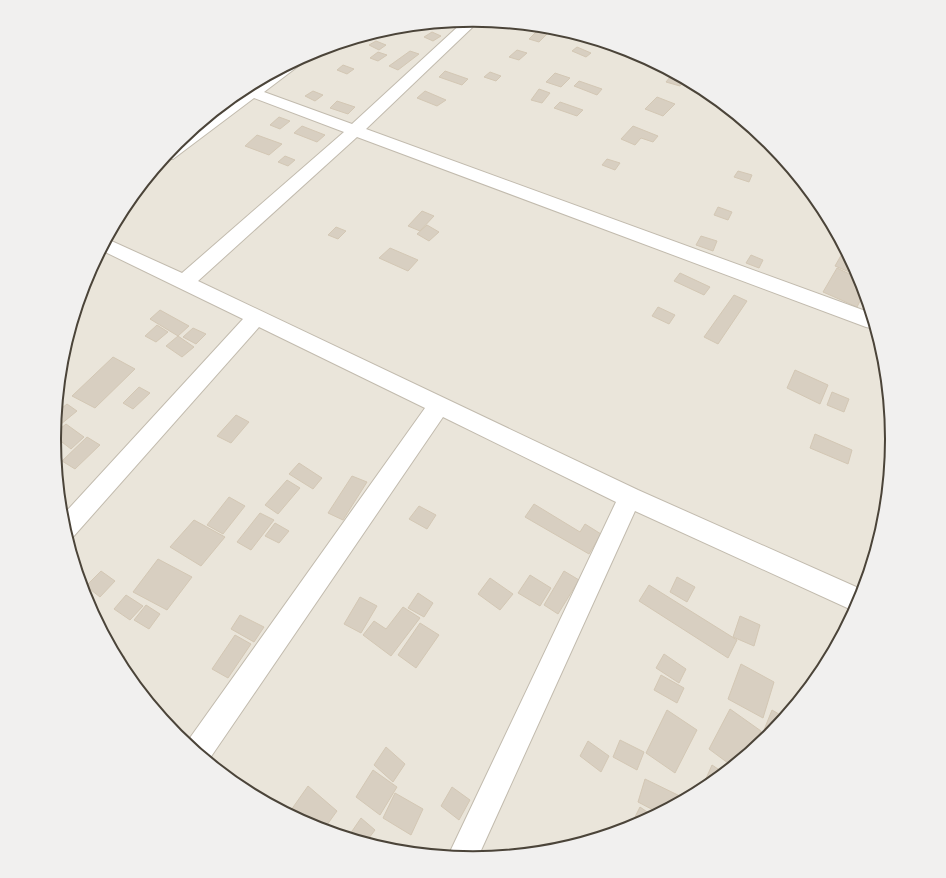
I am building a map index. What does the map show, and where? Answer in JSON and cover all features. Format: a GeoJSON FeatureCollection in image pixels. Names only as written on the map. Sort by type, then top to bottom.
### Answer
{"type":"FeatureCollection","features":[{"type":"Feature","properties":{"kind":"street"},"geometry":{"type":"LineString","coordinates":[[183,283],[354,131],[465,27]]}},
{"type":"Feature","properties":{"kind":"street"},"geometry":{"type":"LineString","coordinates":[[250,92],[867,320]]}},
{"type":"Feature","properties":{"kind":"street"},"geometry":{"type":"LineString","coordinates":[[109,246],[630,498],[853,598]]}},
{"type":"Feature","properties":{"kind":"street"},"geometry":{"type":"LineString","coordinates":[[70,523],[256,318]]}},
{"type":"Feature","properties":{"kind":"street"},"geometry":{"type":"LineString","coordinates":[[200,748],[439,405]]}},
{"type":"Feature","properties":{"kind":"street"},"geometry":{"type":"LineString","coordinates":[[466,851],[630,498]]}},
{"type":"Feature","properties":{"kind":"shaded area"},"geometry":{"type":"Polygon","coordinates":[[[446,28],[500,28],[527,31],[580,41],[605,49],[631,58],[679,82],[702,96],[745,129],[783,167],[800,188],[816,210],[843,257],[854,281],[871,332],[877,359],[884,412],[884,466],[881,493],[871,546],[863,571],[854,597],[830,645],[816,668],[783,711],[745,749],[724,766],[702,782],[655,809],[631,820],[580,837],[553,843],[500,850],[446,850],[419,847],[366,837],[341,829],[315,820],[267,796],[244,782],[201,749],[163,711],[146,690],[130,668],[103,621],[92,597],[75,546],[69,519],[62,466],[62,412],[65,385],[75,332],[83,307],[92,281],[116,233],[130,210],[163,167],[201,129],[222,112],[244,96],[291,69],[315,58],[366,41],[393,35],[446,28]]]}},
{"type":"Feature","properties":{"kind":"building"},"geometry":{"type":"Polygon","coordinates":[[[432,32],[441,36],[433,41],[424,37],[432,32]]]}},
{"type":"Feature","properties":{"kind":"building"},"geometry":{"type":"Polygon","coordinates":[[[536,32],[547,34],[539,42],[529,39],[536,32]]]}},
{"type":"Feature","properties":{"kind":"building"},"geometry":{"type":"Polygon","coordinates":[[[376,41],[386,45],[379,50],[369,45],[376,41]]]}},
{"type":"Feature","properties":{"kind":"building"},"geometry":{"type":"Polygon","coordinates":[[[577,47],[591,53],[586,57],[572,51],[577,47]]]}},
{"type":"Feature","properties":{"kind":"building"},"geometry":{"type":"Polygon","coordinates":[[[517,50],[527,53],[519,60],[509,57],[517,50]]]}},
{"type":"Feature","properties":{"kind":"building"},"geometry":{"type":"Polygon","coordinates":[[[410,51],[419,54],[398,70],[389,66],[410,51]]]}},
{"type":"Feature","properties":{"kind":"building"},"geometry":{"type":"Polygon","coordinates":[[[378,52],[387,55],[378,61],[370,58],[378,52]]]}},
{"type":"Feature","properties":{"kind":"building"},"geometry":{"type":"Polygon","coordinates":[[[343,65],[354,69],[347,74],[337,70],[343,65]]]}},
{"type":"Feature","properties":{"kind":"building"},"geometry":{"type":"Polygon","coordinates":[[[445,71],[468,79],[462,85],[439,77],[445,71]]]}},
{"type":"Feature","properties":{"kind":"building"},"geometry":{"type":"Polygon","coordinates":[[[490,72],[501,76],[496,81],[484,77],[490,72]]]}},
{"type":"Feature","properties":{"kind":"building"},"geometry":{"type":"Polygon","coordinates":[[[555,73],[570,78],[561,87],[546,82],[555,73]]]}},
{"type":"Feature","properties":{"kind":"building"},"geometry":{"type":"Polygon","coordinates":[[[670,77],[682,84],[680,86],[666,82],[670,77]]]}},
{"type":"Feature","properties":{"kind":"building"},"geometry":{"type":"Polygon","coordinates":[[[579,81],[602,89],[597,95],[574,86],[579,81]]]}},
{"type":"Feature","properties":{"kind":"building"},"geometry":{"type":"Polygon","coordinates":[[[539,89],[550,93],[542,103],[531,100],[539,89]]]}},
{"type":"Feature","properties":{"kind":"building"},"geometry":{"type":"Polygon","coordinates":[[[313,91],[323,95],[315,101],[305,96],[313,91]]]}},
{"type":"Feature","properties":{"kind":"building"},"geometry":{"type":"Polygon","coordinates":[[[425,91],[446,100],[437,106],[417,98],[425,91]]]}},
{"type":"Feature","properties":{"kind":"building"},"geometry":{"type":"Polygon","coordinates":[[[657,97],[675,104],[663,116],[645,109],[657,97]]]}},
{"type":"Feature","properties":{"kind":"building"},"geometry":{"type":"Polygon","coordinates":[[[337,101],[355,107],[348,114],[330,108],[337,101]]]}},
{"type":"Feature","properties":{"kind":"building"},"geometry":{"type":"Polygon","coordinates":[[[560,102],[583,110],[577,116],[554,108],[560,102]]]}},
{"type":"Feature","properties":{"kind":"building"},"geometry":{"type":"Polygon","coordinates":[[[279,117],[290,121],[280,129],[270,125],[279,117]]]}},
{"type":"Feature","properties":{"kind":"building"},"geometry":{"type":"Polygon","coordinates":[[[302,126],[325,135],[317,142],[294,133],[302,126]]]}},
{"type":"Feature","properties":{"kind":"building"},"geometry":{"type":"Polygon","coordinates":[[[633,126],[658,136],[653,142],[641,138],[635,145],[621,139],[633,126]]]}},
{"type":"Feature","properties":{"kind":"building"},"geometry":{"type":"Polygon","coordinates":[[[257,135],[282,144],[269,155],[245,146],[257,135]]]}},
{"type":"Feature","properties":{"kind":"building"},"geometry":{"type":"Polygon","coordinates":[[[285,156],[295,160],[288,166],[278,162],[285,156]]]}},
{"type":"Feature","properties":{"kind":"building"},"geometry":{"type":"Polygon","coordinates":[[[607,159],[620,163],[615,170],[602,165],[607,159]]]}},
{"type":"Feature","properties":{"kind":"building"},"geometry":{"type":"Polygon","coordinates":[[[738,171],[752,175],[749,182],[734,177],[738,171]]]}},
{"type":"Feature","properties":{"kind":"building"},"geometry":{"type":"Polygon","coordinates":[[[718,207],[732,212],[728,220],[714,215],[718,207]]]}},
{"type":"Feature","properties":{"kind":"building"},"geometry":{"type":"Polygon","coordinates":[[[422,211],[434,216],[420,231],[408,226],[422,211]]]}},
{"type":"Feature","properties":{"kind":"building"},"geometry":{"type":"Polygon","coordinates":[[[427,225],[439,232],[429,241],[417,234],[427,225]]]}},
{"type":"Feature","properties":{"kind":"building"},"geometry":{"type":"Polygon","coordinates":[[[336,227],[346,231],[338,239],[328,235],[336,227]]]}},
{"type":"Feature","properties":{"kind":"building"},"geometry":{"type":"Polygon","coordinates":[[[701,236],[717,241],[713,251],[696,245],[701,236]]]}},
{"type":"Feature","properties":{"kind":"building"},"geometry":{"type":"Polygon","coordinates":[[[390,248],[418,260],[408,271],[379,258],[390,248]]]}},
{"type":"Feature","properties":{"kind":"building"},"geometry":{"type":"Polygon","coordinates":[[[842,254],[850,272],[835,266],[842,254]]]}},
{"type":"Feature","properties":{"kind":"building"},"geometry":{"type":"Polygon","coordinates":[[[751,255],[763,260],[759,268],[746,263],[751,255]]]}},
{"type":"Feature","properties":{"kind":"building"},"geometry":{"type":"Polygon","coordinates":[[[837,268],[851,275],[861,300],[857,307],[823,292],[837,268]]]}},
{"type":"Feature","properties":{"kind":"building"},"geometry":{"type":"Polygon","coordinates":[[[680,273],[710,287],[704,295],[674,281],[680,273]]]}},
{"type":"Feature","properties":{"kind":"building"},"geometry":{"type":"Polygon","coordinates":[[[734,295],[747,301],[718,344],[704,337],[734,295]]]}},
{"type":"Feature","properties":{"kind":"building"},"geometry":{"type":"Polygon","coordinates":[[[658,307],[675,315],[669,324],[652,316],[658,307]]]}},
{"type":"Feature","properties":{"kind":"building"},"geometry":{"type":"Polygon","coordinates":[[[160,310],[189,326],[178,336],[150,319],[160,310]]]}},
{"type":"Feature","properties":{"kind":"building"},"geometry":{"type":"Polygon","coordinates":[[[157,325],[168,332],[156,342],[145,336],[157,325]]]}},
{"type":"Feature","properties":{"kind":"building"},"geometry":{"type":"Polygon","coordinates":[[[193,328],[206,334],[196,344],[183,337],[193,328]]]}},
{"type":"Feature","properties":{"kind":"building"},"geometry":{"type":"Polygon","coordinates":[[[178,336],[194,347],[182,357],[166,346],[178,336]]]}},
{"type":"Feature","properties":{"kind":"building"},"geometry":{"type":"Polygon","coordinates":[[[113,357],[135,369],[95,408],[72,396],[113,357]]]}},
{"type":"Feature","properties":{"kind":"building"},"geometry":{"type":"Polygon","coordinates":[[[795,370],[828,385],[820,404],[787,388],[795,370]]]}},
{"type":"Feature","properties":{"kind":"building"},"geometry":{"type":"Polygon","coordinates":[[[139,387],[150,393],[133,409],[123,403],[139,387]]]}},
{"type":"Feature","properties":{"kind":"building"},"geometry":{"type":"Polygon","coordinates":[[[832,392],[849,399],[844,412],[827,405],[832,392]]]}},
{"type":"Feature","properties":{"kind":"building"},"geometry":{"type":"Polygon","coordinates":[[[67,404],[77,411],[62,424],[62,412],[62,408],[67,404]]]}},
{"type":"Feature","properties":{"kind":"building"},"geometry":{"type":"Polygon","coordinates":[[[236,415],[249,422],[231,443],[217,436],[236,415]]]}},
{"type":"Feature","properties":{"kind":"building"},"geometry":{"type":"Polygon","coordinates":[[[66,424],[84,437],[71,449],[61,441],[61,428],[66,424]]]}},
{"type":"Feature","properties":{"kind":"building"},"geometry":{"type":"Polygon","coordinates":[[[815,434],[852,450],[848,464],[810,448],[815,434]]]}},
{"type":"Feature","properties":{"kind":"building"},"geometry":{"type":"Polygon","coordinates":[[[87,437],[100,445],[75,469],[62,461],[87,437]]]}},
{"type":"Feature","properties":{"kind":"building"},"geometry":{"type":"Polygon","coordinates":[[[299,463],[322,478],[313,489],[289,474],[299,463]]]}},
{"type":"Feature","properties":{"kind":"building"},"geometry":{"type":"Polygon","coordinates":[[[352,476],[367,482],[343,520],[328,513],[352,476]]]}},
{"type":"Feature","properties":{"kind":"building"},"geometry":{"type":"Polygon","coordinates":[[[287,480],[300,488],[278,514],[265,505],[287,480]]]}},
{"type":"Feature","properties":{"kind":"building"},"geometry":{"type":"Polygon","coordinates":[[[229,497],[245,506],[223,534],[207,525],[229,497]]]}},
{"type":"Feature","properties":{"kind":"building"},"geometry":{"type":"Polygon","coordinates":[[[534,504],[580,532],[585,524],[601,534],[589,554],[525,517],[534,504]]]}},
{"type":"Feature","properties":{"kind":"building"},"geometry":{"type":"Polygon","coordinates":[[[419,506],[436,515],[427,529],[409,519],[419,506]]]}},
{"type":"Feature","properties":{"kind":"building"},"geometry":{"type":"Polygon","coordinates":[[[260,513],[274,520],[251,550],[237,542],[260,513]]]}},
{"type":"Feature","properties":{"kind":"building"},"geometry":{"type":"Polygon","coordinates":[[[194,520],[225,537],[201,566],[170,547],[194,520]]]}},
{"type":"Feature","properties":{"kind":"building"},"geometry":{"type":"Polygon","coordinates":[[[275,523],[289,531],[279,543],[265,536],[275,523]]]}},
{"type":"Feature","properties":{"kind":"building"},"geometry":{"type":"Polygon","coordinates":[[[158,559],[192,577],[167,610],[133,592],[158,559]]]}},
{"type":"Feature","properties":{"kind":"building"},"geometry":{"type":"Polygon","coordinates":[[[101,571],[115,581],[100,597],[89,588],[88,584],[101,571]]]}},
{"type":"Feature","properties":{"kind":"building"},"geometry":{"type":"Polygon","coordinates":[[[564,571],[579,580],[558,614],[544,605],[564,571]]]}},
{"type":"Feature","properties":{"kind":"building"},"geometry":{"type":"Polygon","coordinates":[[[530,575],[551,588],[540,606],[518,593],[530,575]]]}},
{"type":"Feature","properties":{"kind":"building"},"geometry":{"type":"Polygon","coordinates":[[[677,577],[695,587],[687,602],[670,592],[677,577]]]}},
{"type":"Feature","properties":{"kind":"building"},"geometry":{"type":"Polygon","coordinates":[[[490,578],[513,594],[500,610],[478,594],[490,578]]]}},
{"type":"Feature","properties":{"kind":"building"},"geometry":{"type":"Polygon","coordinates":[[[649,585],[737,640],[728,658],[639,601],[649,585]]]}},
{"type":"Feature","properties":{"kind":"building"},"geometry":{"type":"Polygon","coordinates":[[[418,593],[433,603],[424,617],[408,608],[418,593]]]}},
{"type":"Feature","properties":{"kind":"building"},"geometry":{"type":"Polygon","coordinates":[[[126,595],[143,606],[130,620],[114,609],[126,595]]]}},
{"type":"Feature","properties":{"kind":"building"},"geometry":{"type":"Polygon","coordinates":[[[360,597],[377,606],[361,633],[344,624],[360,597]]]}},
{"type":"Feature","properties":{"kind":"building"},"geometry":{"type":"Polygon","coordinates":[[[146,605],[160,614],[149,629],[134,620],[146,605]]]}},
{"type":"Feature","properties":{"kind":"building"},"geometry":{"type":"Polygon","coordinates":[[[403,607],[420,618],[391,656],[363,635],[374,621],[386,629],[403,607]]]}},
{"type":"Feature","properties":{"kind":"building"},"geometry":{"type":"Polygon","coordinates":[[[240,615],[264,627],[254,642],[231,629],[240,615]]]}},
{"type":"Feature","properties":{"kind":"building"},"geometry":{"type":"Polygon","coordinates":[[[740,616],[760,625],[754,646],[733,637],[740,616]]]}},
{"type":"Feature","properties":{"kind":"building"},"geometry":{"type":"Polygon","coordinates":[[[420,623],[439,635],[416,668],[398,655],[420,623]]]}},
{"type":"Feature","properties":{"kind":"building"},"geometry":{"type":"Polygon","coordinates":[[[235,635],[251,644],[228,678],[212,669],[235,635]]]}},
{"type":"Feature","properties":{"kind":"building"},"geometry":{"type":"Polygon","coordinates":[[[664,654],[686,669],[679,683],[656,668],[664,654]]]}},
{"type":"Feature","properties":{"kind":"building"},"geometry":{"type":"Polygon","coordinates":[[[741,664],[774,682],[763,718],[728,699],[741,664]]]}},
{"type":"Feature","properties":{"kind":"building"},"geometry":{"type":"Polygon","coordinates":[[[661,675],[684,688],[677,703],[654,690],[661,675]]]}},
{"type":"Feature","properties":{"kind":"building"},"geometry":{"type":"Polygon","coordinates":[[[730,709],[761,731],[745,749],[728,763],[709,749],[730,709]]]}},
{"type":"Feature","properties":{"kind":"building"},"geometry":{"type":"Polygon","coordinates":[[[667,710],[697,730],[675,773],[646,753],[667,710]]]}},
{"type":"Feature","properties":{"kind":"building"},"geometry":{"type":"Polygon","coordinates":[[[772,710],[780,714],[764,730],[772,710]]]}},
{"type":"Feature","properties":{"kind":"building"},"geometry":{"type":"Polygon","coordinates":[[[620,740],[644,752],[637,770],[613,757],[620,740]]]}},
{"type":"Feature","properties":{"kind":"building"},"geometry":{"type":"Polygon","coordinates":[[[588,741],[609,756],[601,772],[580,756],[588,741]]]}},
{"type":"Feature","properties":{"kind":"building"},"geometry":{"type":"Polygon","coordinates":[[[386,747],[405,764],[393,782],[374,765],[386,747]]]}},
{"type":"Feature","properties":{"kind":"building"},"geometry":{"type":"Polygon","coordinates":[[[712,765],[719,770],[706,779],[712,765]]]}},
{"type":"Feature","properties":{"kind":"building"},"geometry":{"type":"Polygon","coordinates":[[[373,770],[397,787],[380,815],[356,797],[373,770]]]}},
{"type":"Feature","properties":{"kind":"building"},"geometry":{"type":"Polygon","coordinates":[[[645,779],[679,796],[653,810],[638,802],[645,779]]]}},
{"type":"Feature","properties":{"kind":"building"},"geometry":{"type":"Polygon","coordinates":[[[308,786],[337,811],[327,824],[292,809],[308,786]]]}},
{"type":"Feature","properties":{"kind":"building"},"geometry":{"type":"Polygon","coordinates":[[[452,787],[470,800],[459,820],[441,806],[452,787]]]}},
{"type":"Feature","properties":{"kind":"building"},"geometry":{"type":"Polygon","coordinates":[[[395,793],[423,809],[411,835],[383,818],[395,793]]]}},
{"type":"Feature","properties":{"kind":"building"},"geometry":{"type":"Polygon","coordinates":[[[640,807],[648,812],[634,819],[640,807]]]}},
{"type":"Feature","properties":{"kind":"building"},"geometry":{"type":"Polygon","coordinates":[[[361,818],[375,830],[369,838],[351,832],[361,818]]]}}]}
